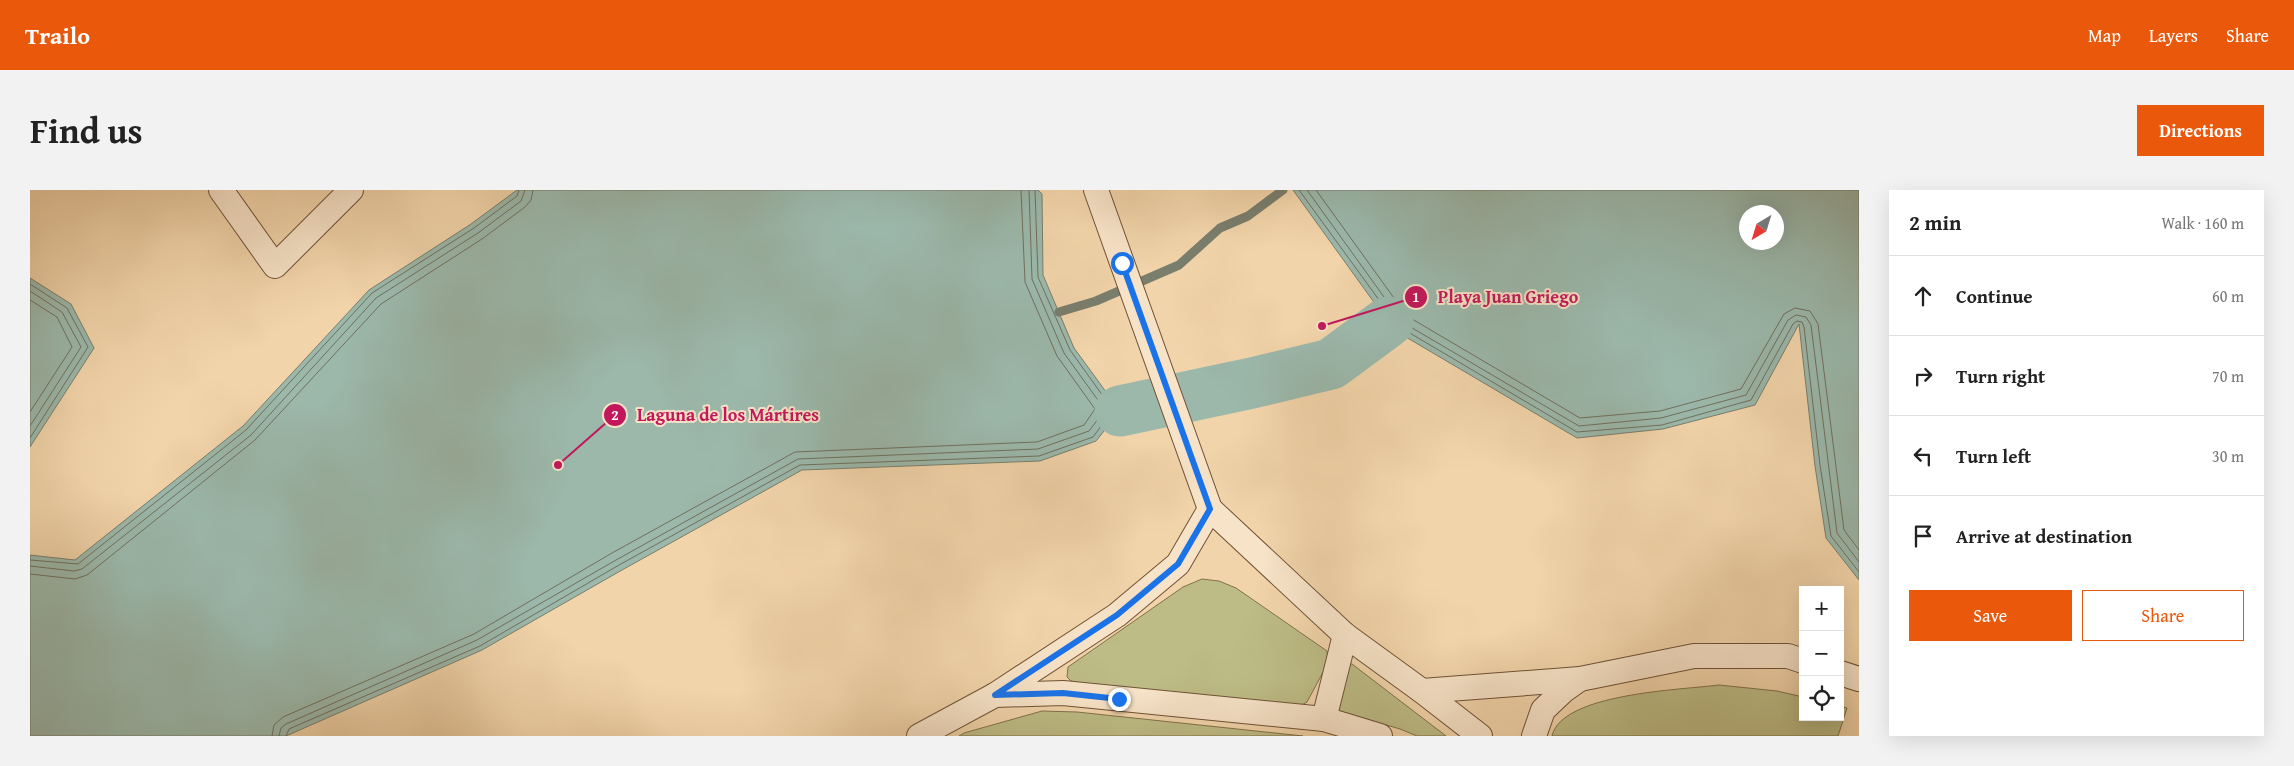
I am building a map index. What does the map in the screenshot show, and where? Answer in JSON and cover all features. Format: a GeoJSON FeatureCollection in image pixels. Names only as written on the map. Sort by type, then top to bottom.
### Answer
{"type":"FeatureCollection","features":[{"type":"Feature","properties":{"kind":"street"},"geometry":{"type":"LineString","coordinates":[[221,190],[275,266],[351,190]]}},
{"type":"Feature","properties":{"kind":"street"},"geometry":{"type":"LineString","coordinates":[[1096,190],[1209,505],[1345,636],[1422,691],[1480,736]]}},
{"type":"Feature","properties":{"kind":"street"},"geometry":{"type":"LineString","coordinates":[[919,736],[995,695],[1117,615],[1178,564],[1209,505]]}},
{"type":"Feature","properties":{"kind":"street"},"geometry":{"type":"LineString","coordinates":[[1324,719],[1345,636]]}},
{"type":"Feature","properties":{"kind":"street"},"geometry":{"type":"LineString","coordinates":[[1422,691],[1580,679],[1694,656],[1788,656],[1799,660]]}},
{"type":"Feature","properties":{"kind":"street"},"geometry":{"type":"LineString","coordinates":[[1844,674],[1859,679]]}},
{"type":"Feature","properties":{"kind":"street"},"geometry":{"type":"LineString","coordinates":[[1534,736],[1543,710],[1563,691],[1580,679]]}},
{"type":"Feature","properties":{"kind":"street"},"geometry":{"type":"LineString","coordinates":[[995,695],[1063,693],[1324,719],[1380,736]]}},
{"type":"Feature","properties":{"kind":"shaded area"},"geometry":{"type":"Polygon","coordinates":[[[1202,579],[1219,581],[1236,588],[1327,651],[1328,663],[1307,702],[1300,706],[1081,683],[1071,681],[1067,677],[1068,667],[1183,587],[1202,579]]]}},
{"type":"Feature","properties":{"kind":"shaded area"},"geometry":{"type":"Polygon","coordinates":[[[1346,664],[1352,664],[1446,736],[1417,736],[1400,729],[1335,710],[1346,664]]]}},
{"type":"Feature","properties":{"kind":"shaded area"},"geometry":{"type":"Polygon","coordinates":[[[1719,685],[1777,691],[1799,696],[1799,721],[1843,721],[1838,736],[1552,736],[1560,722],[1577,711],[1599,702],[1652,692],[1719,685]]]}},
{"type":"Feature","properties":{"kind":"shaded area"},"geometry":{"type":"Polygon","coordinates":[[[1042,711],[1077,712],[1303,736],[959,736],[1042,711]]]}},
{"type":"Feature","properties":{"kind":"water"},"geometry":{"type":"Polygon","coordinates":[[[517,190],[1038,190],[1042,194],[1043,275],[1074,348],[1120,411],[1096,441],[1040,461],[802,470],[482,650],[286,736],[30,736],[30,555],[75,560],[243,426],[369,290],[471,224],[517,190]]]}},
{"type":"Feature","properties":{"kind":"water"},"geometry":{"type":"Polygon","coordinates":[[[1293,190],[1859,190],[1859,580],[1826,538],[1815,466],[1799,324],[1755,405],[1663,429],[1577,438],[1394,330],[1293,190]]]}},
{"type":"Feature","properties":{"kind":"water"},"geometry":{"type":"Polygon","coordinates":[[[30,278],[71,304],[94,348],[30,447],[30,278]]]}},
{"type":"Feature","properties":{"kind":"waterway"},"geometry":{"type":"LineString","coordinates":[[1059,312],[1096,301],[1179,265],[1220,228],[1248,216],[1283,190]]}},
{"type":"Feature","properties":{"kind":"waterway"},"geometry":{"type":"LineString","coordinates":[[1120,411],[1331,364],[1388,322]]}},
{"type":"Feature","properties":{"kind":"place","name":"Playa Juan Griego"},"geometry":{"type":"Point","coordinates":[1322,326]}},
{"type":"Feature","properties":{"kind":"place","name":"Laguna de los Mártires"},"geometry":{"type":"Point","coordinates":[558,465]}},
{"type":"Feature","properties":{"kind":"route"},"geometry":{"type":"LineString","coordinates":[[1119,699],[1063,693],[995,695],[1117,615],[1178,564],[1210,509],[1122,263]]}}]}
